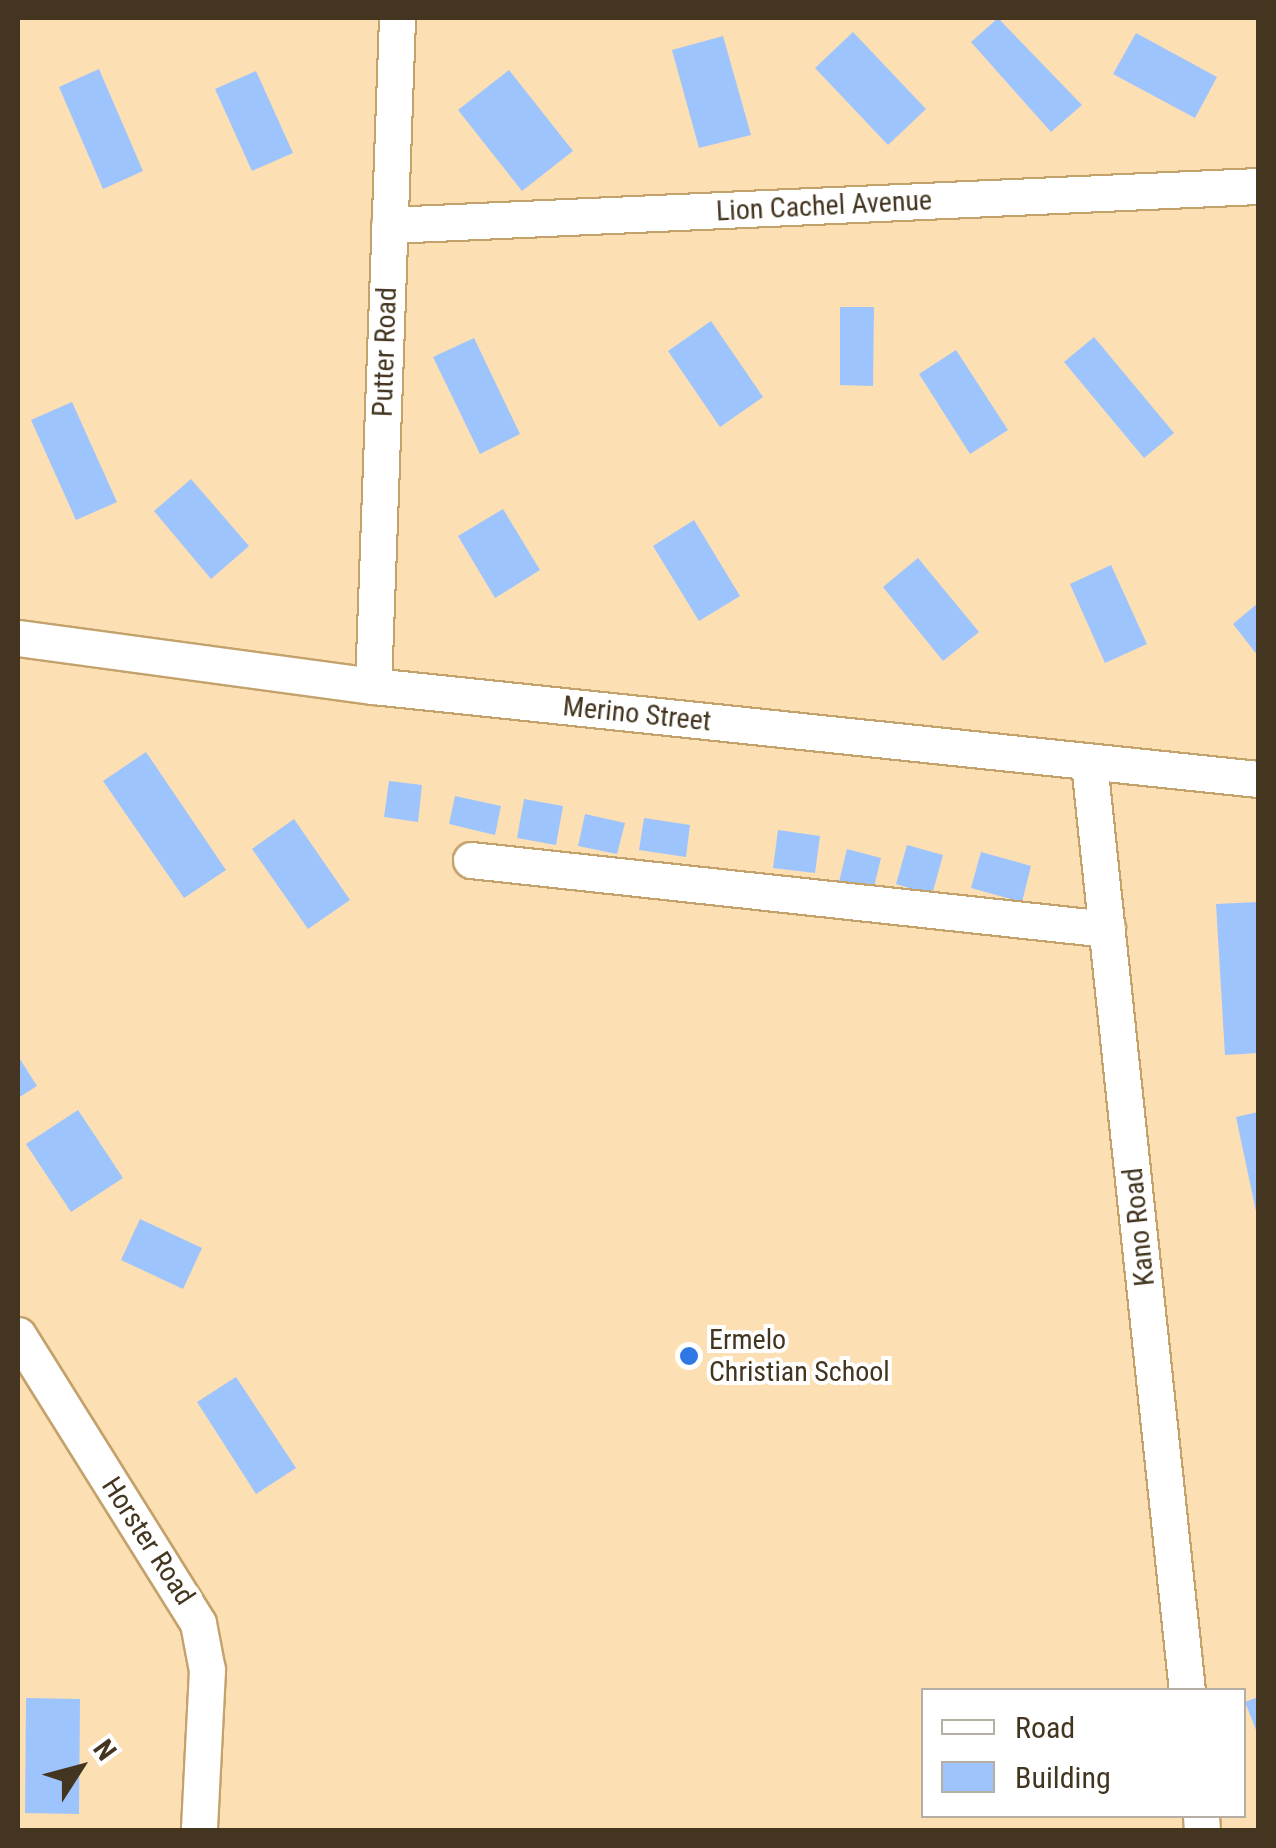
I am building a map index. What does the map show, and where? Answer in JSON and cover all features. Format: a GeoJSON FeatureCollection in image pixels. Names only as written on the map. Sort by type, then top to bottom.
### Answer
{"type":"FeatureCollection","features":[{"type":"Feature","properties":{"kind":"street","name":"Putter Road"},"geometry":{"type":"LineString","coordinates":[[373,686],[397,18]]}},
{"type":"Feature","properties":{"kind":"street","name":"Lion Cachel Avenue"},"geometry":{"type":"LineString","coordinates":[[389,225],[1258,186]]}},
{"type":"Feature","properties":{"kind":"street","name":"Merino Street"},"geometry":{"type":"LineString","coordinates":[[18,638],[373,686],[1258,779]]}},
{"type":"Feature","properties":{"kind":"street","name":"Kano Road"},"geometry":{"type":"LineString","coordinates":[[1089,763],[1188,1688]]}},
{"type":"Feature","properties":{"kind":"street"},"geometry":{"type":"LineString","coordinates":[[471,860],[1107,929]]}},
{"type":"Feature","properties":{"kind":"street","name":"Horster Road"},"geometry":{"type":"LineString","coordinates":[[18,1335],[198,1624],[207,1670],[200,1830]]}},
{"type":"Feature","properties":{"kind":"building"},"geometry":{"type":"Polygon","coordinates":[[[998,18],[1082,105],[1051,132],[971,42],[998,18]]]}},
{"type":"Feature","properties":{"kind":"building"},"geometry":{"type":"Polygon","coordinates":[[[853,32],[926,109],[888,145],[815,68],[853,32]]]}},
{"type":"Feature","properties":{"kind":"building"},"geometry":{"type":"Polygon","coordinates":[[[1136,33],[1217,77],[1195,118],[1113,74],[1136,33]]]}},
{"type":"Feature","properties":{"kind":"building"},"geometry":{"type":"Polygon","coordinates":[[[723,36],[751,135],[699,148],[672,50],[723,36]]]}},
{"type":"Feature","properties":{"kind":"building"},"geometry":{"type":"Polygon","coordinates":[[[99,69],[143,171],[103,189],[59,87],[99,69]]]}},
{"type":"Feature","properties":{"kind":"building"},"geometry":{"type":"Polygon","coordinates":[[[509,70],[573,151],[522,191],[458,110],[509,70]]]}},
{"type":"Feature","properties":{"kind":"building"},"geometry":{"type":"Polygon","coordinates":[[[256,71],[293,153],[252,171],[215,89],[256,71]]]}},
{"type":"Feature","properties":{"kind":"building"},"geometry":{"type":"Polygon","coordinates":[[[840,307],[874,307],[873,386],[840,385],[840,307]]]}},
{"type":"Feature","properties":{"kind":"building"},"geometry":{"type":"Polygon","coordinates":[[[711,321],[763,397],[720,427],[668,351],[711,321]]]}},
{"type":"Feature","properties":{"kind":"building"},"geometry":{"type":"Polygon","coordinates":[[[1094,337],[1174,433],[1144,458],[1064,362],[1094,337]]]}},
{"type":"Feature","properties":{"kind":"building"},"geometry":{"type":"Polygon","coordinates":[[[474,338],[520,434],[480,454],[433,357],[474,338]]]}},
{"type":"Feature","properties":{"kind":"building"},"geometry":{"type":"Polygon","coordinates":[[[956,350],[1008,430],[970,454],[919,374],[956,350]]]}},
{"type":"Feature","properties":{"kind":"building"},"geometry":{"type":"Polygon","coordinates":[[[72,402],[117,502],[76,520],[31,420],[72,402]]]}},
{"type":"Feature","properties":{"kind":"building"},"geometry":{"type":"Polygon","coordinates":[[[191,479],[249,546],[211,579],[154,511],[191,479]]]}},
{"type":"Feature","properties":{"kind":"building"},"geometry":{"type":"Polygon","coordinates":[[[503,509],[540,570],[495,598],[458,536],[503,509]]]}},
{"type":"Feature","properties":{"kind":"building"},"geometry":{"type":"Polygon","coordinates":[[[694,520],[740,596],[699,621],[653,546],[694,520]]]}},
{"type":"Feature","properties":{"kind":"building"},"geometry":{"type":"Polygon","coordinates":[[[918,558],[979,632],[943,661],[883,587],[918,558]]]}},
{"type":"Feature","properties":{"kind":"building"},"geometry":{"type":"Polygon","coordinates":[[[1111,565],[1147,644],[1105,663],[1070,584],[1111,565]]]}},
{"type":"Feature","properties":{"kind":"building"},"geometry":{"type":"Polygon","coordinates":[[[1258,603],[1258,656],[1233,624],[1258,603]]]}},
{"type":"Feature","properties":{"kind":"building"},"geometry":{"type":"Polygon","coordinates":[[[146,752],[226,870],[184,898],[103,781],[146,752]]]}},
{"type":"Feature","properties":{"kind":"building"},"geometry":{"type":"Polygon","coordinates":[[[389,781],[422,785],[418,822],[384,817],[389,781]]]}},
{"type":"Feature","properties":{"kind":"building"},"geometry":{"type":"Polygon","coordinates":[[[455,796],[501,806],[495,835],[449,824],[455,796]]]}},
{"type":"Feature","properties":{"kind":"building"},"geometry":{"type":"Polygon","coordinates":[[[524,799],[563,806],[556,845],[517,838],[524,799]]]}},
{"type":"Feature","properties":{"kind":"building"},"geometry":{"type":"Polygon","coordinates":[[[585,814],[625,823],[617,854],[578,846],[585,814]]]}},
{"type":"Feature","properties":{"kind":"building"},"geometry":{"type":"Polygon","coordinates":[[[644,818],[690,825],[686,857],[639,850],[644,818]]]}},
{"type":"Feature","properties":{"kind":"building"},"geometry":{"type":"Polygon","coordinates":[[[294,819],[350,900],[308,929],[252,849],[294,819]]]}},
{"type":"Feature","properties":{"kind":"building"},"geometry":{"type":"Polygon","coordinates":[[[778,830],[820,836],[815,873],[773,868],[778,830]]]}},
{"type":"Feature","properties":{"kind":"building"},"geometry":{"type":"Polygon","coordinates":[[[907,845],[943,855],[932,895],[896,884],[907,845]]]}},
{"type":"Feature","properties":{"kind":"building"},"geometry":{"type":"Polygon","coordinates":[[[847,849],[881,858],[873,891],[839,882],[847,849]]]}},
{"type":"Feature","properties":{"kind":"building"},"geometry":{"type":"Polygon","coordinates":[[[981,852],[1031,866],[1022,902],[971,888],[981,852]]]}},
{"type":"Feature","properties":{"kind":"building"},"geometry":{"type":"Polygon","coordinates":[[[1258,902],[1258,1053],[1225,1055],[1216,904],[1258,902]]]}},
{"type":"Feature","properties":{"kind":"building"},"geometry":{"type":"Polygon","coordinates":[[[18,1056],[37,1086],[18,1098],[18,1056]]]}},
{"type":"Feature","properties":{"kind":"building"},"geometry":{"type":"Polygon","coordinates":[[[78,1110],[123,1178],[71,1212],[26,1144],[78,1110]]]}},
{"type":"Feature","properties":{"kind":"building"},"geometry":{"type":"Polygon","coordinates":[[[1258,1112],[1258,1216],[1257,1216],[1236,1117],[1258,1112]]]}},
{"type":"Feature","properties":{"kind":"building"},"geometry":{"type":"Polygon","coordinates":[[[140,1219],[202,1248],[183,1289],[121,1260],[140,1219]]]}},
{"type":"Feature","properties":{"kind":"building"},"geometry":{"type":"Polygon","coordinates":[[[236,1377],[296,1468],[256,1494],[197,1402],[236,1377]]]}},
{"type":"Feature","properties":{"kind":"building"},"geometry":{"type":"Polygon","coordinates":[[[1258,1697],[1258,1735],[1246,1705],[1258,1697]]]}},
{"type":"Feature","properties":{"kind":"building"},"geometry":{"type":"Polygon","coordinates":[[[26,1698],[80,1699],[79,1814],[25,1813],[26,1698]]]}},
{"type":"Feature","properties":{"kind":"place","name":"Ermelo Christian School"},"geometry":{"type":"Point","coordinates":[689,1356]}}]}
